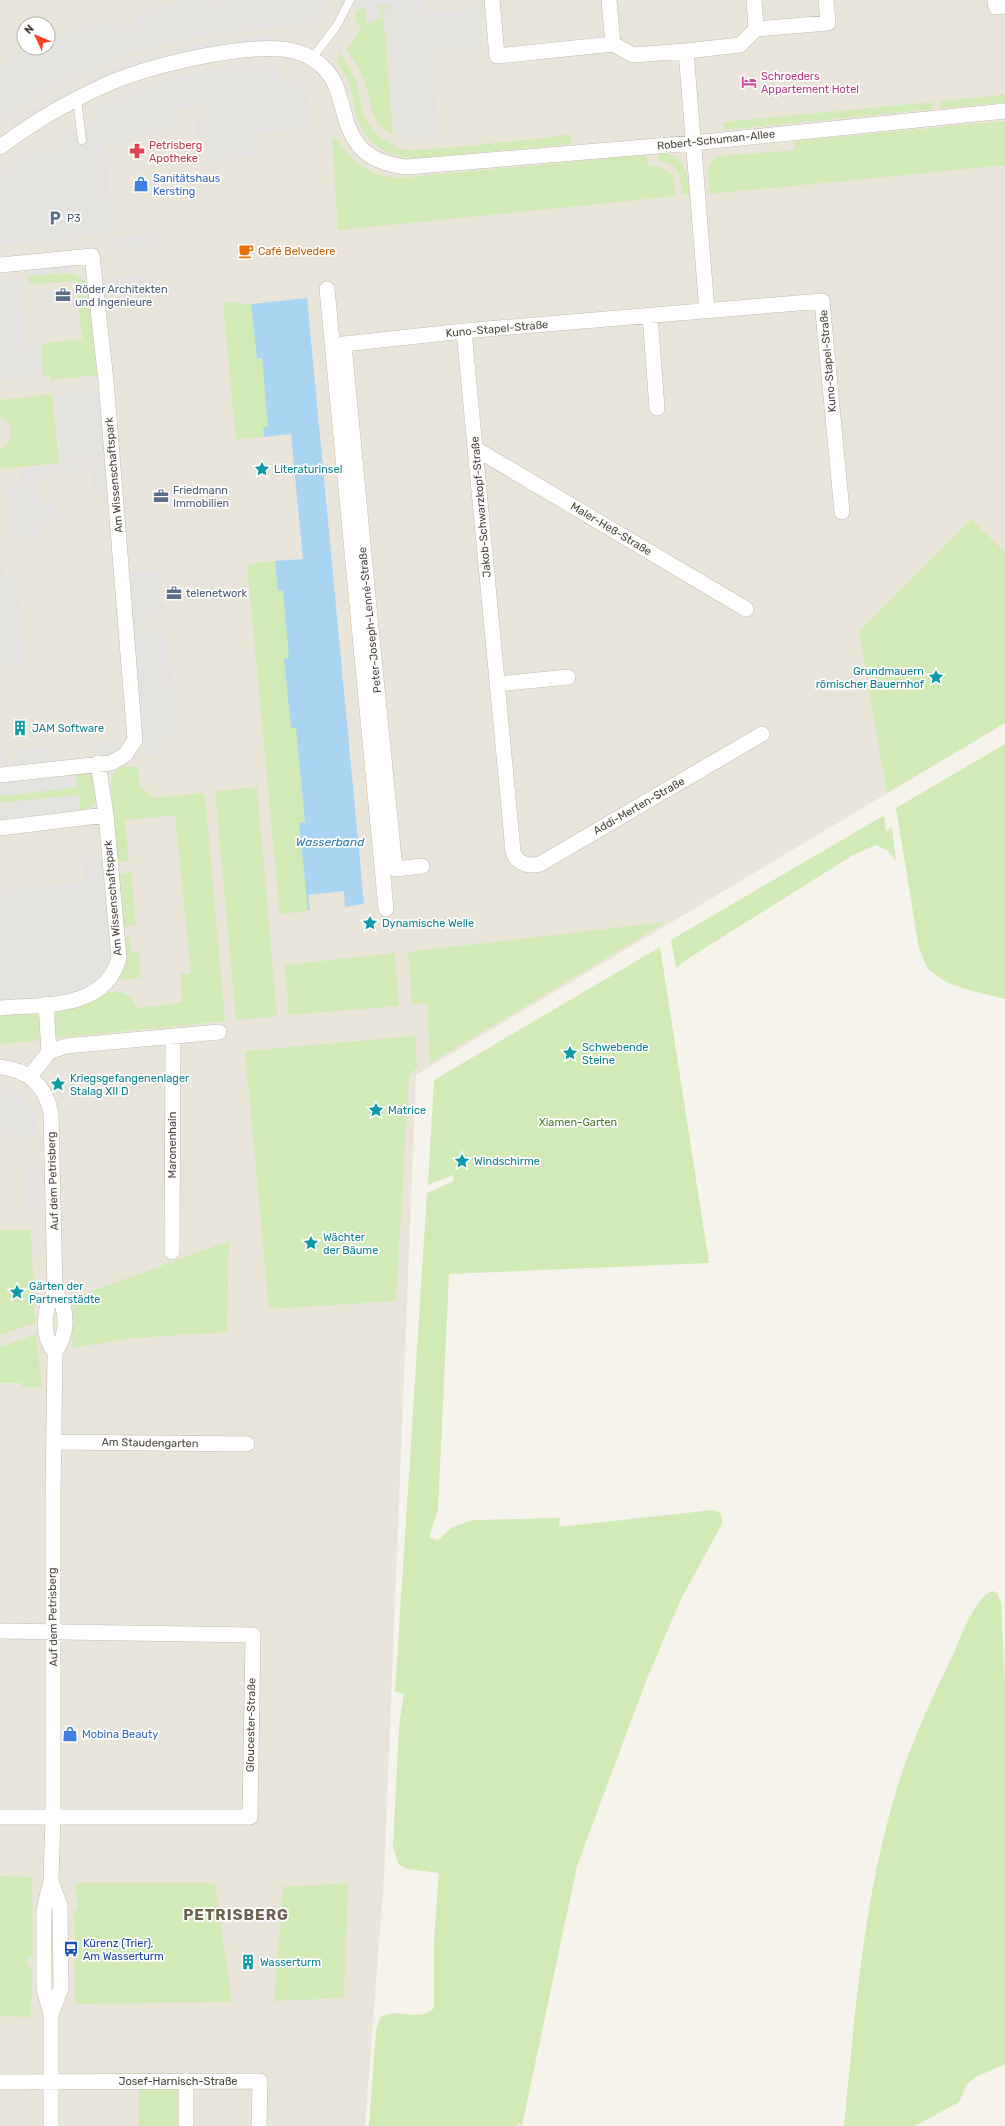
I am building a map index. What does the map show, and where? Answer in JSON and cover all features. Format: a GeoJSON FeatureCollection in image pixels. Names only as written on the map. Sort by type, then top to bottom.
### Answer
{"type":"FeatureCollection","features":[{"type":"Feature","properties":{"kind":"street"},"geometry":{"type":"LineString","coordinates":[[492,0],[497,56],[613,44],[633,55],[740,45],[756,29],[828,24],[826,0]]}},
{"type":"Feature","properties":{"kind":"street"},"geometry":{"type":"LineString","coordinates":[[609,0],[613,44]]}},
{"type":"Feature","properties":{"kind":"street"},"geometry":{"type":"LineString","coordinates":[[754,0],[756,29]]}},
{"type":"Feature","properties":{"kind":"street"},"geometry":{"type":"LineString","coordinates":[[995,0],[996,7],[1005,6]]}},
{"type":"Feature","properties":{"kind":"street"},"geometry":{"type":"LineString","coordinates":[[0,146],[34,123],[77,99],[105,85],[149,70],[216,54],[284,49],[295,51],[312,58]]}},
{"type":"Feature","properties":{"kind":"street"},"geometry":{"type":"LineString","coordinates":[[686,51],[707,312]]}},
{"type":"Feature","properties":{"kind":"street","name":"Robert-Schuman-Allee"},"geometry":{"type":"LineString","coordinates":[[312,58],[324,68],[334,81],[348,127],[362,149],[377,160],[390,165],[426,167],[693,144],[1005,111]]}},
{"type":"Feature","properties":{"kind":"street","name":"Am Wissenschaftspark"},"geometry":{"type":"LineString","coordinates":[[0,265],[92,256],[107,396],[135,740],[125,755],[111,763],[98,763],[0,775]]}},
{"type":"Feature","properties":{"kind":"street"},"geometry":{"type":"LineString","coordinates":[[327,288],[386,909]]}},
{"type":"Feature","properties":{"kind":"street","name":"Kuno-Stapel-Straße"},"geometry":{"type":"LineString","coordinates":[[344,344],[464,331],[707,312],[822,301],[842,512]]}},
{"type":"Feature","properties":{"kind":"street"},"geometry":{"type":"LineString","coordinates":[[650,316],[657,408]]}},
{"type":"Feature","properties":{"kind":"street","name":"Jakob-Schwarzkopf-Straße"},"geometry":{"type":"LineString","coordinates":[[464,331],[513,851],[516,858]]}},
{"type":"Feature","properties":{"kind":"street","name":"Peter-Joseph-Lenné-Straße"},"geometry":{"type":"LineString","coordinates":[[344,344],[395,869],[422,866]]}},
{"type":"Feature","properties":{"kind":"street","name":"Maler-Heß-Straße"},"geometry":{"type":"LineString","coordinates":[[476,449],[746,609]]}},
{"type":"Feature","properties":{"kind":"street"},"geometry":{"type":"LineString","coordinates":[[497,684],[568,677]]}},
{"type":"Feature","properties":{"kind":"street","name":"Addi-Merten-Straße"},"geometry":{"type":"LineString","coordinates":[[516,858],[524,864],[534,866],[540,864],[762,734]]}},
{"type":"Feature","properties":{"kind":"street","name":"Am Wissenschaftspark"},"geometry":{"type":"LineString","coordinates":[[0,1008],[46,1004],[90,996],[104,986],[111,978],[117,966],[119,958],[118,933],[106,815],[98,763]]}},
{"type":"Feature","properties":{"kind":"street"},"geometry":{"type":"LineString","coordinates":[[0,828],[106,815]]}},
{"type":"Feature","properties":{"kind":"street"},"geometry":{"type":"LineString","coordinates":[[46,1004],[49,1052]]}},
{"type":"Feature","properties":{"kind":"street"},"geometry":{"type":"LineString","coordinates":[[0,1068],[17,1070],[30,1076],[49,1052],[66,1046],[173,1038],[219,1032]]}},
{"type":"Feature","properties":{"kind":"street","name":"Maronenhain"},"geometry":{"type":"LineString","coordinates":[[172,1252],[173,1038]]}},
{"type":"Feature","properties":{"kind":"street","name":"Auf dem Petrisberg"},"geometry":{"type":"LineString","coordinates":[[30,1076],[46,1095],[51,1113],[56,1292],[64,1306],[65,1324],[63,1338],[55,1352],[53,1442],[54,1818],[51,1882],[44,1910],[44,1989],[51,2014],[51,2126]]}},
{"type":"Feature","properties":{"kind":"street","name":"Am Staudengarten"},"geometry":{"type":"LineString","coordinates":[[53,1442],[247,1444]]}},
{"type":"Feature","properties":{"kind":"street"},"geometry":{"type":"LineString","coordinates":[[0,1631],[54,1631]]}},
{"type":"Feature","properties":{"kind":"street","name":"Gloucester-Straße"},"geometry":{"type":"LineString","coordinates":[[54,1631],[253,1635],[250,1817],[54,1818]]}},
{"type":"Feature","properties":{"kind":"street"},"geometry":{"type":"LineString","coordinates":[[0,1817],[54,1818]]}},
{"type":"Feature","properties":{"kind":"street"},"geometry":{"type":"LineString","coordinates":[[186,2081],[186,2126]]}},
{"type":"Feature","properties":{"kind":"street","name":"Josef-Harnisch-Straße"},"geometry":{"type":"LineString","coordinates":[[0,2082],[260,2081],[259,2126]]}},
{"type":"Feature","properties":{"kind":"lane"},"geometry":{"type":"LineString","coordinates":[[312,58],[336,27],[350,0]]}},
{"type":"Feature","properties":{"kind":"lane"},"geometry":{"type":"LineString","coordinates":[[77,99],[82,140]]}},
{"type":"Feature","properties":{"kind":"shaded area"},"geometry":{"type":"Polygon","coordinates":[[[0,0],[1005,0],[1005,723],[416,1075],[384,1878],[365,2126],[0,2126],[0,0]]]}},
{"type":"Feature","properties":{"kind":"shaded area"},"geometry":{"type":"Polygon","coordinates":[[[184,0],[213,0],[214,6],[228,2],[228,0],[326,0],[326,13],[316,14],[317,22],[194,37],[134,52],[51,88],[0,121],[0,66],[16,54],[16,56],[56,56],[56,37],[119,17],[124,31],[133,28],[135,14],[184,0]]]}},
{"type":"Feature","properties":{"kind":"shaded area"},"geometry":{"type":"Polygon","coordinates":[[[339,0],[426,0],[427,13],[481,8],[483,47],[432,51],[439,135],[405,138],[394,132],[383,12],[390,5],[380,6],[381,19],[367,23],[365,7],[339,8],[339,0]]]}},
{"type":"Feature","properties":{"kind":"shaded area"},"geometry":{"type":"Polygon","coordinates":[[[271,35],[271,41],[235,44],[234,37],[271,35]]]}},
{"type":"Feature","properties":{"kind":"shaded area"},"geometry":{"type":"Polygon","coordinates":[[[224,39],[227,44],[173,54],[172,49],[224,39]]]}},
{"type":"Feature","properties":{"kind":"shaded area"},"geometry":{"type":"Polygon","coordinates":[[[165,50],[166,56],[130,67],[127,61],[165,50]]]}},
{"type":"Feature","properties":{"kind":"shaded area"},"geometry":{"type":"Polygon","coordinates":[[[121,63],[124,69],[86,84],[84,79],[121,63]]]}},
{"type":"Feature","properties":{"kind":"shaded area"},"geometry":{"type":"Polygon","coordinates":[[[280,65],[281,83],[306,81],[311,129],[255,134],[257,156],[207,161],[205,139],[196,139],[195,118],[204,117],[203,105],[193,105],[173,112],[177,124],[128,142],[106,145],[111,233],[0,246],[0,170],[16,169],[16,155],[59,150],[59,136],[97,120],[94,107],[138,90],[183,75],[229,66],[280,65]]]}},
{"type":"Feature","properties":{"kind":"shaded area"},"geometry":{"type":"Polygon","coordinates":[[[78,82],[80,88],[48,104],[46,99],[78,82]]]}},
{"type":"Feature","properties":{"kind":"shaded area"},"geometry":{"type":"Polygon","coordinates":[[[40,103],[43,107],[11,127],[8,123],[40,103]]]}},
{"type":"Feature","properties":{"kind":"shaded area"},"geometry":{"type":"Polygon","coordinates":[[[154,233],[155,248],[115,251],[114,236],[154,233]]]}},
{"type":"Feature","properties":{"kind":"shaded area"},"geometry":{"type":"Polygon","coordinates":[[[70,264],[70,272],[28,276],[28,270],[70,264]]]}},
{"type":"Feature","properties":{"kind":"shaded area"},"geometry":{"type":"Polygon","coordinates":[[[153,274],[153,288],[113,291],[112,278],[153,274]]]}},
{"type":"Feature","properties":{"kind":"shaded area"},"geometry":{"type":"Polygon","coordinates":[[[22,277],[27,349],[41,348],[43,376],[0,380],[0,279],[22,277]]]}},
{"type":"Feature","properties":{"kind":"shaded area"},"geometry":{"type":"Polygon","coordinates":[[[99,390],[105,459],[62,463],[55,394],[99,390]]]}},
{"type":"Feature","properties":{"kind":"shaded area"},"geometry":{"type":"Polygon","coordinates":[[[105,461],[107,490],[93,491],[91,470],[38,475],[40,504],[58,502],[59,522],[41,523],[42,535],[11,540],[6,488],[21,485],[20,469],[105,461]]]}},
{"type":"Feature","properties":{"kind":"shaded area"},"geometry":{"type":"Polygon","coordinates":[[[0,564],[3,564],[5,578],[17,577],[27,664],[0,667],[0,564]]]}},
{"type":"Feature","properties":{"kind":"shaded area"},"geometry":{"type":"Polygon","coordinates":[[[160,570],[161,583],[158,583],[159,603],[163,602],[164,615],[159,616],[158,614],[141,616],[142,633],[167,630],[178,735],[164,737],[159,743],[160,755],[146,756],[129,573],[160,570]]]}},
{"type":"Feature","properties":{"kind":"shaded area"},"geometry":{"type":"Polygon","coordinates":[[[117,738],[118,751],[111,754],[98,756],[96,741],[117,738]]]}},
{"type":"Feature","properties":{"kind":"shaded area"},"geometry":{"type":"Polygon","coordinates":[[[50,746],[51,761],[17,765],[15,750],[50,746]]]}},
{"type":"Feature","properties":{"kind":"shaded area"},"geometry":{"type":"Polygon","coordinates":[[[0,752],[7,752],[8,765],[0,766],[0,752]]]}},
{"type":"Feature","properties":{"kind":"shaded area"},"geometry":{"type":"Polygon","coordinates":[[[75,772],[77,787],[0,796],[0,781],[75,772]]]}},
{"type":"Feature","properties":{"kind":"shaded area"},"geometry":{"type":"Polygon","coordinates":[[[79,795],[80,810],[0,819],[0,803],[79,795]]]}},
{"type":"Feature","properties":{"kind":"shaded area"},"geometry":{"type":"Polygon","coordinates":[[[107,856],[114,951],[110,972],[77,995],[0,1003],[0,891],[85,882],[83,859],[107,856]]]}},
{"type":"Feature","properties":{"kind":"shaded area"},"geometry":{"type":"Polygon","coordinates":[[[0,1086],[18,1093],[30,1106],[36,1119],[37,1136],[8,1137],[8,1131],[0,1131],[0,1086]]]}},
{"type":"Feature","properties":{"kind":"shaded area"},"geometry":{"type":"Polygon","coordinates":[[[24,1169],[39,1169],[40,1213],[25,1213],[24,1169]]]}},
{"type":"Feature","properties":{"kind":"green space"},"geometry":{"type":"Polygon","coordinates":[[[390,5],[383,12],[393,135],[379,124],[375,118],[363,79],[357,66],[346,50],[361,29],[354,19],[358,10],[365,7],[367,23],[380,6],[390,5]]]}},
{"type":"Feature","properties":{"kind":"green space"},"geometry":{"type":"Polygon","coordinates":[[[340,52],[356,80],[363,112],[368,123],[377,135],[400,149],[446,148],[570,134],[571,144],[422,158],[411,158],[391,154],[374,144],[362,128],[356,114],[350,85],[338,64],[340,52]]]}},
{"type":"Feature","properties":{"kind":"green space"},"geometry":{"type":"Polygon","coordinates":[[[1005,95],[1005,103],[941,108],[941,101],[1005,95]]]}},
{"type":"Feature","properties":{"kind":"green space"},"geometry":{"type":"Polygon","coordinates":[[[933,102],[933,109],[724,130],[723,122],[933,102]]]}},
{"type":"Feature","properties":{"kind":"green space"},"geometry":{"type":"Polygon","coordinates":[[[1005,121],[1005,165],[710,194],[708,169],[715,157],[795,150],[795,141],[1005,121]]]}},
{"type":"Feature","properties":{"kind":"green space"},"geometry":{"type":"Polygon","coordinates":[[[332,138],[337,138],[355,161],[369,171],[398,178],[646,155],[648,165],[665,169],[673,175],[676,196],[338,230],[332,138]]]}},
{"type":"Feature","properties":{"kind":"green space"},"geometry":{"type":"Polygon","coordinates":[[[658,154],[669,154],[675,157],[684,166],[690,194],[682,195],[678,172],[671,164],[659,161],[658,154]]]}},
{"type":"Feature","properties":{"kind":"green space"},"geometry":{"type":"Polygon","coordinates":[[[60,273],[75,275],[87,283],[97,375],[51,380],[50,376],[43,376],[41,344],[82,339],[76,281],[29,285],[28,276],[60,273]]]}},
{"type":"Feature","properties":{"kind":"green space"},"geometry":{"type":"Polygon","coordinates":[[[223,302],[251,304],[257,359],[262,358],[268,427],[263,427],[264,437],[236,440],[223,302]]]}},
{"type":"Feature","properties":{"kind":"green space"},"geometry":{"type":"Polygon","coordinates":[[[52,394],[59,463],[0,469],[0,450],[5,446],[11,432],[8,424],[0,416],[0,400],[52,394]]]}},
{"type":"Feature","properties":{"kind":"green space","name":"Grundmauern römischer Bauernhof"},"geometry":{"type":"Polygon","coordinates":[[[971,519],[1005,552],[1005,723],[887,793],[859,631],[971,519]]]}},
{"type":"Feature","properties":{"kind":"green space"},"geometry":{"type":"Polygon","coordinates":[[[275,561],[278,590],[283,590],[290,658],[284,659],[291,728],[296,728],[305,823],[299,823],[308,910],[280,915],[247,564],[275,561]]]}},
{"type":"Feature","properties":{"kind":"green space"},"geometry":{"type":"Polygon","coordinates":[[[1005,744],[1005,999],[953,985],[935,975],[924,961],[919,949],[896,808],[1005,744]]]}},
{"type":"Feature","properties":{"kind":"green space"},"geometry":{"type":"Polygon","coordinates":[[[136,766],[138,769],[139,786],[155,798],[202,793],[205,795],[225,1021],[55,1038],[54,1018],[62,1009],[94,996],[111,992],[126,994],[132,999],[137,1008],[182,1002],[181,974],[191,973],[175,815],[125,820],[129,861],[119,862],[117,859],[111,784],[113,774],[119,768],[136,766]]]}},
{"type":"Feature","properties":{"kind":"green space"},"geometry":{"type":"Polygon","coordinates":[[[75,772],[91,776],[95,783],[98,798],[92,807],[80,810],[78,795],[0,803],[0,796],[77,787],[75,772]]]}},
{"type":"Feature","properties":{"kind":"green space"},"geometry":{"type":"Polygon","coordinates":[[[257,787],[277,1016],[236,1020],[215,791],[257,787]]]}},
{"type":"Feature","properties":{"kind":"green space"},"geometry":{"type":"Polygon","coordinates":[[[883,816],[885,819],[886,832],[891,827],[892,828],[896,861],[887,850],[876,845],[853,855],[689,958],[676,968],[671,940],[883,816]]]}},
{"type":"Feature","properties":{"kind":"green space"},"geometry":{"type":"Polygon","coordinates":[[[131,873],[136,925],[123,927],[118,874],[131,873]]]}},
{"type":"Feature","properties":{"kind":"green space"},"geometry":{"type":"Polygon","coordinates":[[[666,922],[430,1063],[427,1003],[412,1005],[408,952],[666,922]]]}},
{"type":"Feature","properties":{"kind":"green space"},"geometry":{"type":"Polygon","coordinates":[[[129,936],[131,953],[139,953],[141,977],[115,981],[119,976],[123,965],[124,937],[129,936]]]}},
{"type":"Feature","properties":{"kind":"green space","name":"Xiamen-Garten"},"geometry":{"type":"Polygon","coordinates":[[[660,947],[709,1263],[449,1274],[438,1510],[429,1537],[438,1540],[451,1528],[473,1520],[560,1518],[559,1527],[713,1510],[720,1513],[722,1524],[681,1599],[646,1681],[577,1866],[522,2126],[518,2124],[517,2126],[369,2126],[376,2030],[380,2018],[386,2014],[393,2013],[415,2015],[422,2014],[434,2008],[434,1940],[439,1873],[407,1869],[398,1864],[393,1846],[399,1726],[404,1693],[395,1692],[427,1193],[454,1181],[453,1175],[428,1185],[434,1080],[660,947]]]}},
{"type":"Feature","properties":{"kind":"green space"},"geometry":{"type":"Polygon","coordinates":[[[395,953],[399,1006],[289,1015],[285,965],[395,953]]]}},
{"type":"Feature","properties":{"kind":"green space"},"geometry":{"type":"Polygon","coordinates":[[[35,1011],[41,1019],[44,1040],[0,1044],[0,1013],[35,1011]]]}},
{"type":"Feature","properties":{"kind":"green space"},"geometry":{"type":"Polygon","coordinates":[[[415,1036],[417,1068],[409,1075],[396,1301],[269,1309],[245,1051],[415,1036]]]}},
{"type":"Feature","properties":{"kind":"green space","name":"Gärten der Partnerstädte"},"geometry":{"type":"Polygon","coordinates":[[[0,1230],[31,1230],[35,1323],[0,1335],[0,1230]]]}},
{"type":"Feature","properties":{"kind":"green space"},"geometry":{"type":"Polygon","coordinates":[[[229,1241],[227,1332],[133,1338],[72,1348],[73,1298],[229,1241]]]}},
{"type":"Feature","properties":{"kind":"green space"},"geometry":{"type":"Polygon","coordinates":[[[36,1334],[42,1387],[22,1387],[22,1383],[0,1383],[0,1347],[36,1334]]]}},
{"type":"Feature","properties":{"kind":"green space"},"geometry":{"type":"Polygon","coordinates":[[[993,1591],[997,1593],[1001,1603],[1005,1682],[1005,2064],[976,2077],[967,2084],[959,2102],[915,2126],[844,2126],[857,2001],[868,1917],[884,1835],[895,1795],[914,1740],[965,1626],[981,1600],[993,1591]]]}},
{"type":"Feature","properties":{"kind":"green space"},"geometry":{"type":"Polygon","coordinates":[[[0,1876],[32,1877],[33,1957],[28,1957],[28,1966],[32,1967],[31,2017],[0,2016],[0,1876]]]}},
{"type":"Feature","properties":{"kind":"green space"},"geometry":{"type":"Polygon","coordinates":[[[75,1883],[215,1883],[232,2002],[75,2004],[74,1911],[78,1909],[75,1883]]]}},
{"type":"Feature","properties":{"kind":"green space"},"geometry":{"type":"Polygon","coordinates":[[[348,1883],[344,1998],[274,2001],[283,1887],[348,1883]]]}},
{"type":"Feature","properties":{"kind":"green space"},"geometry":{"type":"Polygon","coordinates":[[[50,1917],[56,1917],[55,1979],[49,1979],[50,1917]]]}},
{"type":"Feature","properties":{"kind":"green space"},"geometry":{"type":"Polygon","coordinates":[[[139,2088],[186,2089],[186,2126],[139,2126],[139,2088]]]}},
{"type":"Feature","properties":{"kind":"water","name":"Wasserband"},"geometry":{"type":"Polygon","coordinates":[[[307,298],[364,904],[345,907],[344,891],[308,895],[310,910],[308,910],[299,823],[305,822],[296,728],[291,728],[284,659],[289,658],[283,590],[278,591],[275,561],[303,559],[291,434],[264,437],[263,427],[268,427],[262,358],[257,359],[251,304],[307,298]]]}},
{"type":"Feature","properties":{"kind":"place","name":"Schroeders Appartement Hotel"},"geometry":{"type":"Point","coordinates":[749,82]}},
{"type":"Feature","properties":{"kind":"place","name":"Petrisberg Apotheke"},"geometry":{"type":"Point","coordinates":[137,151]}},
{"type":"Feature","properties":{"kind":"place","name":"Sanitätshaus Kersting"},"geometry":{"type":"Point","coordinates":[141,184]}},
{"type":"Feature","properties":{"kind":"place","name":"P3"},"geometry":{"type":"Point","coordinates":[55,218]}},
{"type":"Feature","properties":{"kind":"place","name":"Café Belvedere"},"geometry":{"type":"Point","coordinates":[246,251]}},
{"type":"Feature","properties":{"kind":"place","name":"Röder Architekten und Ingenieure"},"geometry":{"type":"Point","coordinates":[63,295]}},
{"type":"Feature","properties":{"kind":"place","name":"Literaturinsel"},"geometry":{"type":"Point","coordinates":[262,469]}},
{"type":"Feature","properties":{"kind":"place","name":"Friedmann Immobilien"},"geometry":{"type":"Point","coordinates":[161,496]}},
{"type":"Feature","properties":{"kind":"place","name":"telenetwork"},"geometry":{"type":"Point","coordinates":[174,593]}},
{"type":"Feature","properties":{"kind":"place","name":"Grundmauern römischer Bauernhof"},"geometry":{"type":"Point","coordinates":[936,677]}},
{"type":"Feature","properties":{"kind":"place","name":"JAM Software"},"geometry":{"type":"Point","coordinates":[20,728]}},
{"type":"Feature","properties":{"kind":"place","name":"Dynamische Welle"},"geometry":{"type":"Point","coordinates":[370,923]}},
{"type":"Feature","properties":{"kind":"place","name":"Schwebende Steine"},"geometry":{"type":"Point","coordinates":[570,1053]}},
{"type":"Feature","properties":{"kind":"place","name":"Kriegsgefangenenlager Stalag XII D"},"geometry":{"type":"Point","coordinates":[58,1084]}},
{"type":"Feature","properties":{"kind":"place","name":"Matrice"},"geometry":{"type":"Point","coordinates":[376,1110]}},
{"type":"Feature","properties":{"kind":"place","name":"Windschirme"},"geometry":{"type":"Point","coordinates":[462,1161]}},
{"type":"Feature","properties":{"kind":"place","name":"Wächter der Bäume"},"geometry":{"type":"Point","coordinates":[311,1243]}},
{"type":"Feature","properties":{"kind":"place","name":"Gärten der Partnerstädte"},"geometry":{"type":"Point","coordinates":[17,1292]}},
{"type":"Feature","properties":{"kind":"place","name":"Mobina Beauty"},"geometry":{"type":"Point","coordinates":[70,1734]}},
{"type":"Feature","properties":{"kind":"place","name":"Kürenz (Trier), Am Wasserturm"},"geometry":{"type":"Point","coordinates":[71,1949]}},
{"type":"Feature","properties":{"kind":"place","name":"Wasserturm"},"geometry":{"type":"Point","coordinates":[248,1962]}},
{"type":"Feature","properties":{"kind":"district","name":"PETRISBERG"},"geometry":{"type":"Point","coordinates":[236,1915]}}]}
